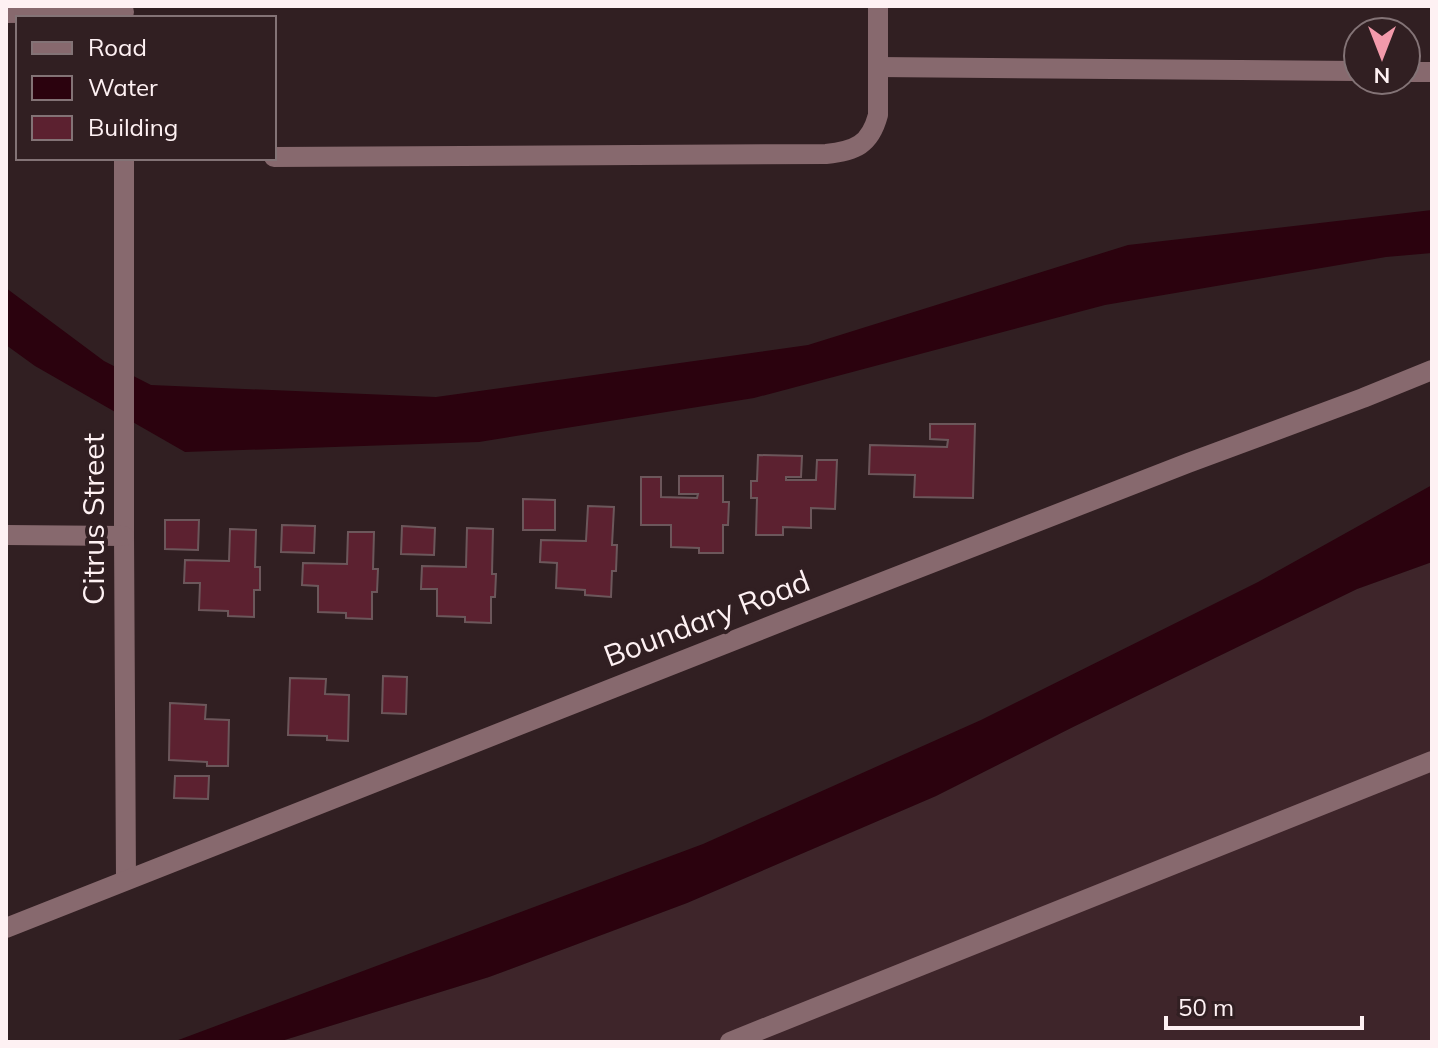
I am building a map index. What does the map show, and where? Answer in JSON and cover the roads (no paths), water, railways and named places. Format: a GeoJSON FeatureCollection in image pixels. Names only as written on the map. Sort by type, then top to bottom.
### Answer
{"type":"FeatureCollection","features":[{"type":"Feature","properties":{"kind":"street"},"geometry":{"type":"LineString","coordinates":[[276,157],[843,152],[868,140],[875,128],[878,115],[878,6]]}},
{"type":"Feature","properties":{"kind":"street"},"geometry":{"type":"LineString","coordinates":[[6,13],[124,12]]}},
{"type":"Feature","properties":{"kind":"street"},"geometry":{"type":"LineString","coordinates":[[878,67],[1342,71]]}},
{"type":"Feature","properties":{"kind":"street","name":"Citrus Street"},"geometry":{"type":"LineString","coordinates":[[124,160],[126,880]]}},
{"type":"Feature","properties":{"kind":"street","name":"Boundary Road"},"geometry":{"type":"LineString","coordinates":[[6,928],[783,621],[1432,370]]}},
{"type":"Feature","properties":{"kind":"street"},"geometry":{"type":"LineString","coordinates":[[6,535],[124,536]]}},
{"type":"Feature","properties":{"kind":"street"},"geometry":{"type":"LineString","coordinates":[[730,1042],[1432,761]]}},
{"type":"Feature","properties":{"kind":"water"},"geometry":{"type":"Polygon","coordinates":[[[1432,210],[1432,253],[1386,257],[1105,305],[754,398],[479,442],[185,452],[35,366],[6,345],[6,288],[104,361],[151,385],[436,397],[808,345],[1128,245],[1432,210]]]}},
{"type":"Feature","properties":{"kind":"water"},"geometry":{"type":"Polygon","coordinates":[[[1432,485],[1432,562],[1357,589],[936,796],[687,903],[489,977],[278,1042],[173,1042],[703,844],[981,720],[1258,582],[1432,485]]]}}]}
